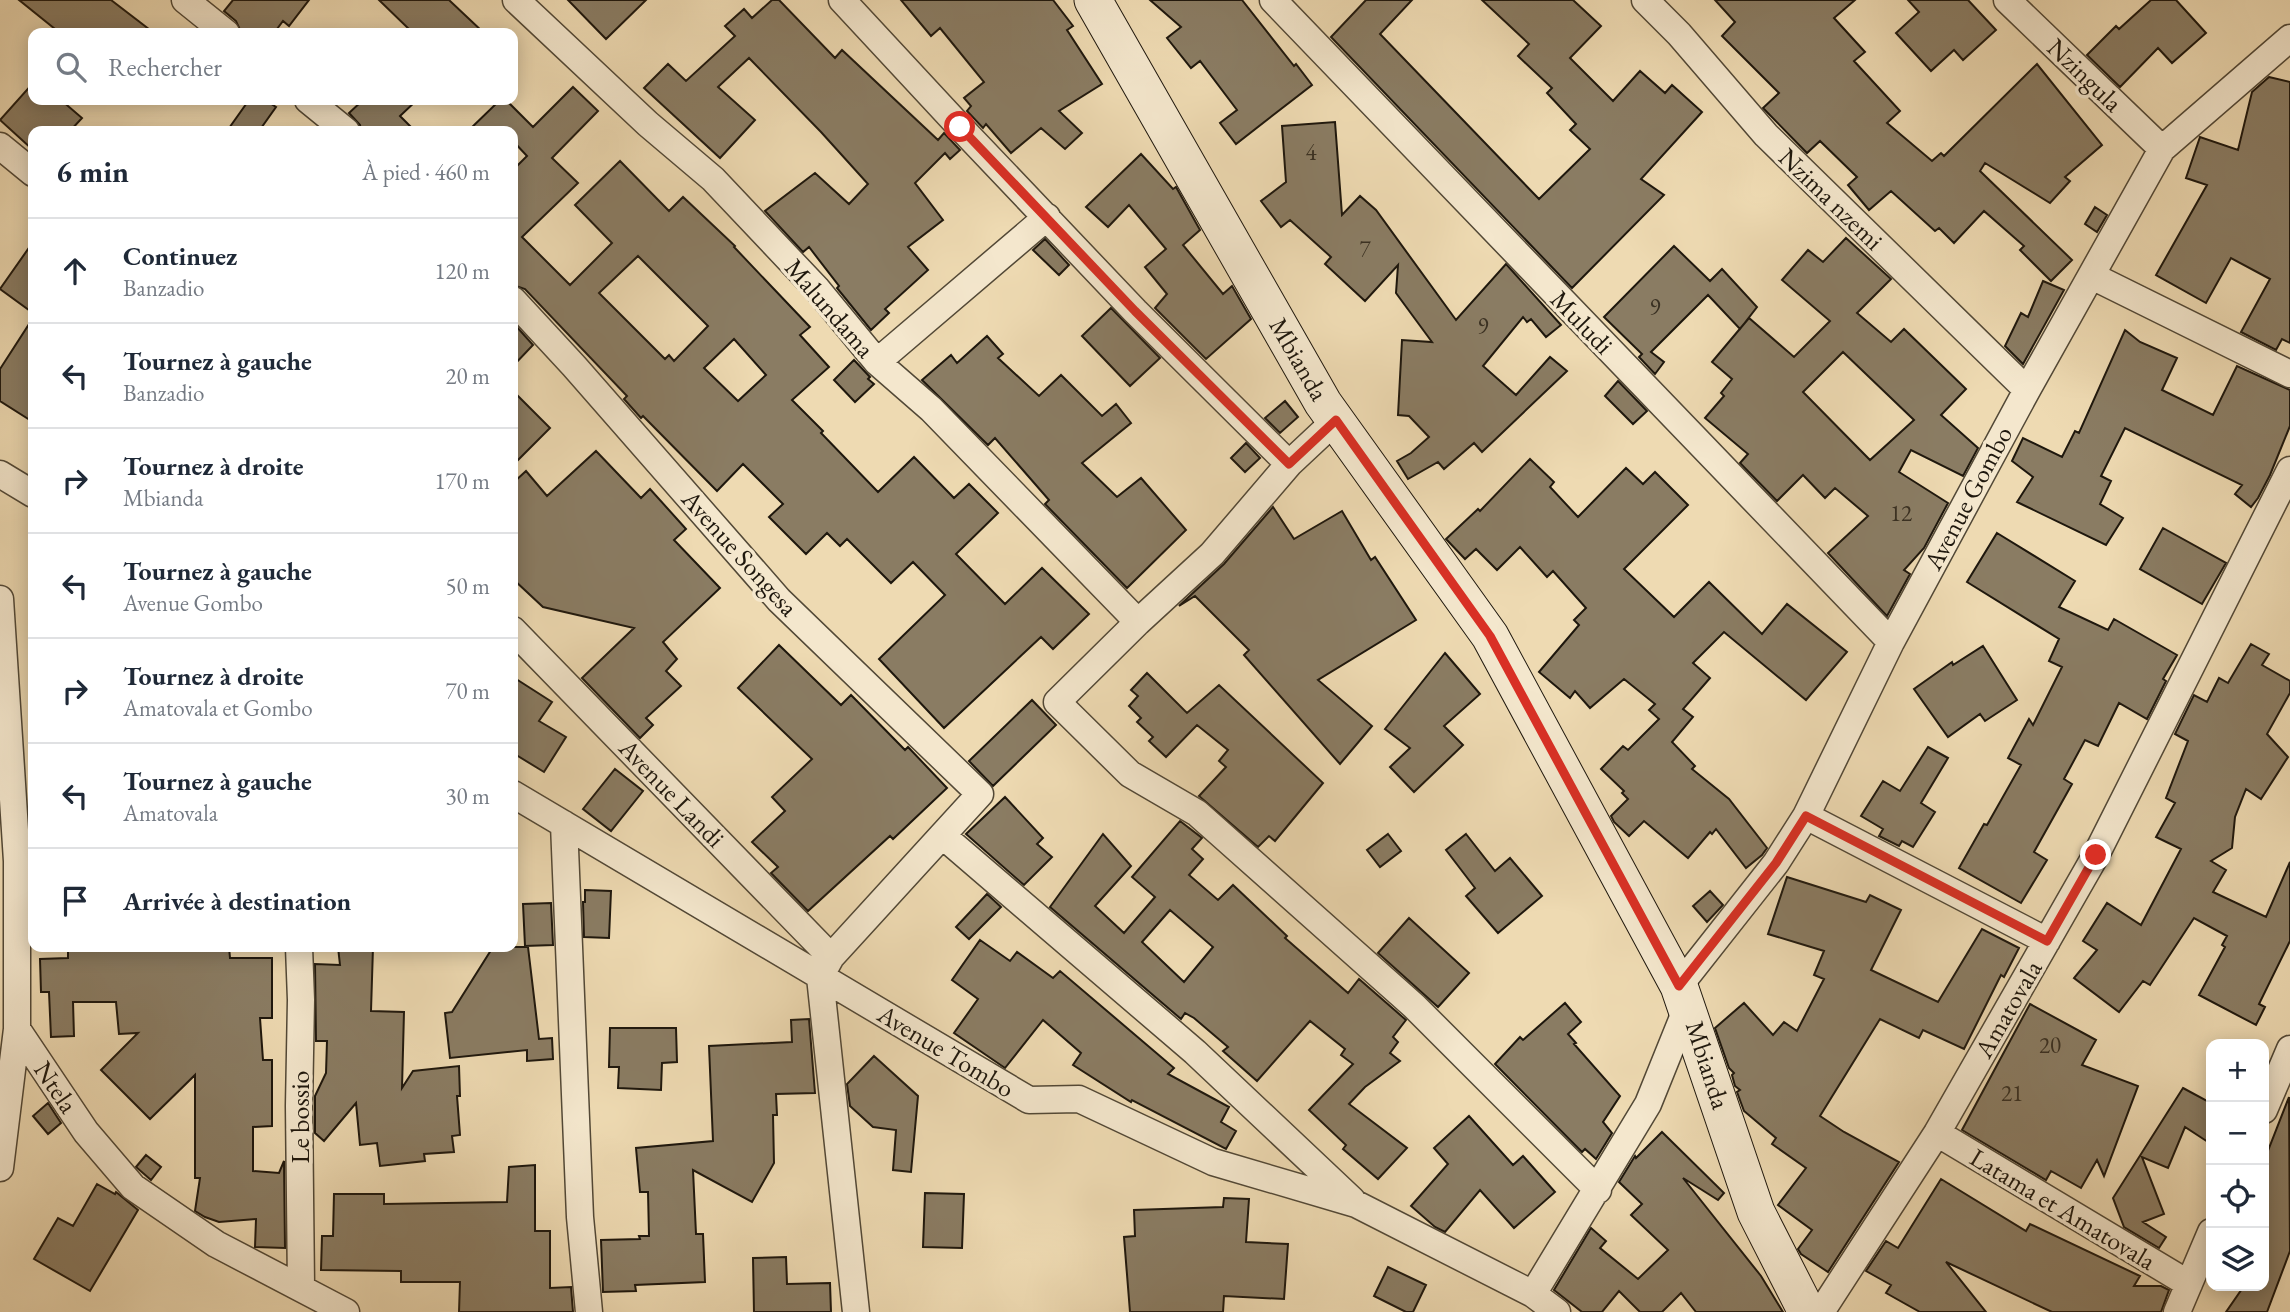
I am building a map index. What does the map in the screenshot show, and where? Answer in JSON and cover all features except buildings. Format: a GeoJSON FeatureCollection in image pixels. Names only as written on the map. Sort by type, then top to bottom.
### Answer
{"type":"FeatureCollection","features":[{"type":"Feature","properties":{"kind":"street"},"geometry":{"type":"LineString","coordinates":[[185,0],[220,28]]}},
{"type":"Feature","properties":{"kind":"street","name":"Malundama"},"geometry":{"type":"LineString","coordinates":[[516,0],[648,124],[713,179],[817,289],[877,362],[931,409],[1138,622]]}},
{"type":"Feature","properties":{"kind":"street"},"geometry":{"type":"LineString","coordinates":[[842,0],[1135,311],[1289,464]]}},
{"type":"Feature","properties":{"kind":"street","name":"Mbianda"},"geometry":{"type":"LineString","coordinates":[[1093,0],[1323,403],[1490,636],[1684,995],[1756,1212],[1807,1312]]}},
{"type":"Feature","properties":{"kind":"street","name":"Muludi"},"geometry":{"type":"LineString","coordinates":[[1273,0],[1891,642]]}},
{"type":"Feature","properties":{"kind":"street","name":"Nzima nzemi"},"geometry":{"type":"LineString","coordinates":[[1645,0],[1679,34],[1766,135],[2027,390]]}},
{"type":"Feature","properties":{"kind":"street","name":"Nzingula"},"geometry":{"type":"LineString","coordinates":[[2007,0],[2162,149]]}},
{"type":"Feature","properties":{"kind":"street","name":"Avenue Gombo"},"geometry":{"type":"LineString","coordinates":[[1534,1294],[1648,1104],[1684,995],[1806,816],[1891,642],[2027,390],[2162,149],[2290,38]]}},
{"type":"Feature","properties":{"kind":"street"},"geometry":{"type":"LineString","coordinates":[[314,105],[340,126]]}},
{"type":"Feature","properties":{"kind":"street"},"geometry":{"type":"LineString","coordinates":[[0,146],[28,169]]}},
{"type":"Feature","properties":{"kind":"street"},"geometry":{"type":"LineString","coordinates":[[877,362],[1047,217]]}},
{"type":"Feature","properties":{"kind":"street"},"geometry":{"type":"LineString","coordinates":[[2092,276],[2290,374]]}},
{"type":"Feature","properties":{"kind":"street","name":"Avenue Songesa"},"geometry":{"type":"LineString","coordinates":[[518,305],[779,600],[980,793],[943,836]]}},
{"type":"Feature","properties":{"kind":"street"},"geometry":{"type":"LineString","coordinates":[[1336,420],[1289,464],[1212,554],[1056,702],[1130,774],[1197,813],[1414,1006],[1598,1189]]}},
{"type":"Feature","properties":{"kind":"street","name":"Amatovala"},"geometry":{"type":"LineString","coordinates":[[1821,1312],[1937,1133],[2096,855],[2290,470]]}},
{"type":"Feature","properties":{"kind":"street"},"geometry":{"type":"LineString","coordinates":[[0,474],[28,491]]}},
{"type":"Feature","properties":{"kind":"street"},"geometry":{"type":"LineString","coordinates":[[0,599],[16,861],[17,1028],[0,1168]]}},
{"type":"Feature","properties":{"kind":"street","name":"Avenue Landi"},"geometry":{"type":"LineString","coordinates":[[518,635],[825,967]]}},
{"type":"Feature","properties":{"kind":"street","name":"Avenue Tombo"},"geometry":{"type":"LineString","coordinates":[[518,797],[825,967],[1029,1100],[1079,1099],[1213,1162],[1356,1204],[1534,1294],[1557,1312]]}},
{"type":"Feature","properties":{"kind":"street"},"geometry":{"type":"LineString","coordinates":[[1806,816],[2047,941]]}},
{"type":"Feature","properties":{"kind":"street"},"geometry":{"type":"LineString","coordinates":[[564,824],[580,1217],[589,1312]]}},
{"type":"Feature","properties":{"kind":"street"},"geometry":{"type":"LineString","coordinates":[[856,1312],[825,967],[943,836],[1195,1052],[1356,1204]]}},
{"type":"Feature","properties":{"kind":"street","name":"Le bossio"},"geometry":{"type":"LineString","coordinates":[[299,952],[302,1000],[299,1106],[301,1286]]}},
{"type":"Feature","properties":{"kind":"street","name":"Ntela"},"geometry":{"type":"LineString","coordinates":[[17,1028],[86,1132],[133,1187],[216,1244],[301,1286],[346,1312]]}},
{"type":"Feature","properties":{"kind":"street"},"geometry":{"type":"LineString","coordinates":[[2267,1102],[2290,1049]]}},
{"type":"Feature","properties":{"kind":"street","name":"Latama et Amatovala"},"geometry":{"type":"LineString","coordinates":[[1937,1133],[2189,1284]]}},
{"type":"Feature","properties":{"kind":"street"},"geometry":{"type":"LineString","coordinates":[[2177,1312],[2206,1244]]}},
{"type":"Feature","properties":{"kind":"route"},"geometry":{"type":"LineString","coordinates":[[960,127],[1135,311],[1289,464],[1336,420],[1490,636],[1679,986],[1776,863],[1806,816],[2047,941],[2096,855]]}}]}
